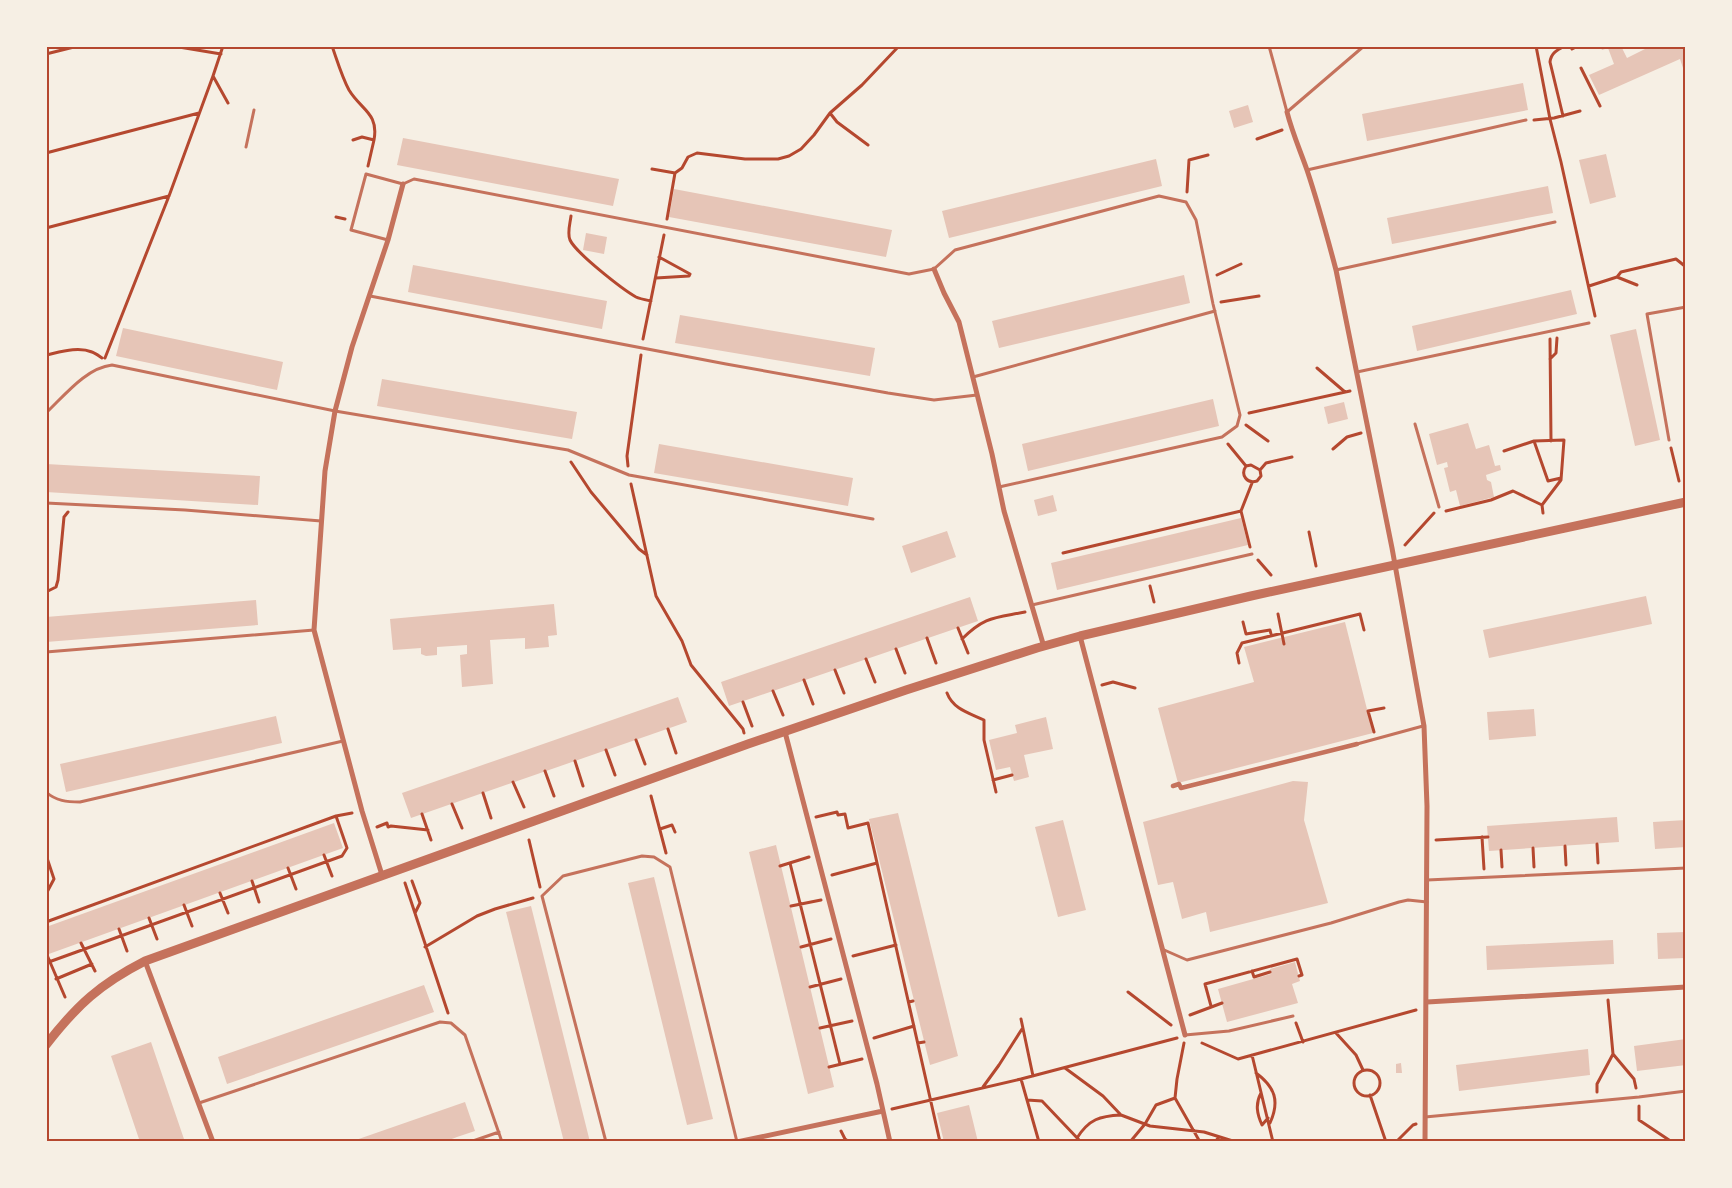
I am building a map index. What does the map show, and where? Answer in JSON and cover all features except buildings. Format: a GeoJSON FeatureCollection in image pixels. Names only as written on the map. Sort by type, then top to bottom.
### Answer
{"type":"FeatureCollection","features":[{"type":"Feature","properties":{"kind":"street"},"geometry":{"type":"LineString","coordinates":[[1287,112],[1328,237],[1336,270],[1396,565],[1424,726],[1427,841],[1425,1142]]}},
{"type":"Feature","properties":{"kind":"street"},"geometry":{"type":"LineString","coordinates":[[382,875],[362,811],[314,630],[325,471],[335,410],[352,347],[388,240],[404,184]]}},
{"type":"Feature","properties":{"kind":"street"},"geometry":{"type":"LineString","coordinates":[[934,269],[959,322],[992,454],[1004,511],[1044,646]]}},
{"type":"Feature","properties":{"kind":"street"},"geometry":{"type":"LineString","coordinates":[[46,1045],[60,1027],[100,988],[145,961],[382,875],[906,690],[1080,636],[1251,596],[1686,502]]}},
{"type":"Feature","properties":{"kind":"street"},"geometry":{"type":"LineString","coordinates":[[1080,636],[1185,1036]]}},
{"type":"Feature","properties":{"kind":"street"},"geometry":{"type":"LineString","coordinates":[[785,732],[866,1040],[890,1142]]}},
{"type":"Feature","properties":{"kind":"street"},"geometry":{"type":"LineString","coordinates":[[1173,786],[1179,784],[1181,788],[1356,744]]}},
{"type":"Feature","properties":{"kind":"street"},"geometry":{"type":"LineString","coordinates":[[145,961],[214,1142]]}},
{"type":"Feature","properties":{"kind":"street"},"geometry":{"type":"LineString","coordinates":[[1427,1004],[1686,987]]}},
{"type":"Feature","properties":{"kind":"street"},"geometry":{"type":"LineString","coordinates":[[737,1142],[883,1111]]}},
{"type":"Feature","properties":{"kind":"lane"},"geometry":{"type":"LineString","coordinates":[[1269,46],[1287,112],[1364,46]]}},
{"type":"Feature","properties":{"kind":"lane"},"geometry":{"type":"LineString","coordinates":[[246,147],[254,110]]}},
{"type":"Feature","properties":{"kind":"lane"},"geometry":{"type":"LineString","coordinates":[[1306,170],[1526,120]]}},
{"type":"Feature","properties":{"kind":"lane"},"geometry":{"type":"LineString","coordinates":[[388,240],[351,230],[366,174],[404,184],[414,179],[909,274],[934,269],[955,250],[964,247],[1159,196],[1186,202],[1196,220],[1240,415],[1237,426],[1222,437],[999,487]]}},
{"type":"Feature","properties":{"kind":"lane"},"geometry":{"type":"LineString","coordinates":[[1336,270],[1556,222]]}},
{"type":"Feature","properties":{"kind":"lane"},"geometry":{"type":"LineString","coordinates":[[368,295],[888,393],[934,400],[977,395]]}},
{"type":"Feature","properties":{"kind":"lane"},"geometry":{"type":"LineString","coordinates":[[1669,440],[1647,314],[1686,307]]}},
{"type":"Feature","properties":{"kind":"lane"},"geometry":{"type":"LineString","coordinates":[[973,377],[1215,311]]}},
{"type":"Feature","properties":{"kind":"lane"},"geometry":{"type":"LineString","coordinates":[[1357,372],[1589,322]]}},
{"type":"Feature","properties":{"kind":"lane"},"geometry":{"type":"LineString","coordinates":[[46,413],[86,376],[104,366],[112,365],[335,410],[563,449],[590,458],[629,475],[873,519]]}},
{"type":"Feature","properties":{"kind":"lane"},"geometry":{"type":"LineString","coordinates":[[1415,424],[1439,507]]}},
{"type":"Feature","properties":{"kind":"lane"},"geometry":{"type":"LineString","coordinates":[[46,503],[185,510],[322,522]]}},
{"type":"Feature","properties":{"kind":"lane"},"geometry":{"type":"LineString","coordinates":[[1032,608],[1252,554]]}},
{"type":"Feature","properties":{"kind":"lane"},"geometry":{"type":"LineString","coordinates":[[46,652],[314,630]]}},
{"type":"Feature","properties":{"kind":"lane"},"geometry":{"type":"LineString","coordinates":[[1356,744],[1424,726]]}},
{"type":"Feature","properties":{"kind":"lane"},"geometry":{"type":"LineString","coordinates":[[46,792],[58,800],[80,802],[343,741]]}},
{"type":"Feature","properties":{"kind":"lane"},"geometry":{"type":"LineString","coordinates":[[606,1142],[542,896],[563,876],[642,856],[654,856],[670,867],[737,1142]]}},
{"type":"Feature","properties":{"kind":"lane"},"geometry":{"type":"LineString","coordinates":[[1426,880],[1686,868]]}},
{"type":"Feature","properties":{"kind":"lane"},"geometry":{"type":"LineString","coordinates":[[1162,948],[1187,960],[1331,923],[1398,902],[1408,900],[1426,902]]}},
{"type":"Feature","properties":{"kind":"lane"},"geometry":{"type":"LineString","coordinates":[[1185,1036],[1228,1031],[1293,1016]]}},
{"type":"Feature","properties":{"kind":"lane"},"geometry":{"type":"LineString","coordinates":[[199,1103],[440,1022],[451,1023],[465,1035],[502,1142]]}},
{"type":"Feature","properties":{"kind":"lane"},"geometry":{"type":"LineString","coordinates":[[1425,1120],[1686,1091]]}},
{"type":"Feature","properties":{"kind":"lane"},"geometry":{"type":"LineString","coordinates":[[470,1142],[499,1132]]}},
{"type":"Feature","properties":{"kind":"path"},"geometry":{"type":"LineString","coordinates":[[46,54],[78,46]]}},
{"type":"Feature","properties":{"kind":"path"},"geometry":{"type":"LineString","coordinates":[[173,46],[221,54]]}},
{"type":"Feature","properties":{"kind":"path"},"geometry":{"type":"LineString","coordinates":[[104,366],[105,358],[170,196],[223,46]]}},
{"type":"Feature","properties":{"kind":"path"},"geometry":{"type":"LineString","coordinates":[[332,46],[349,90],[372,118],[376,130],[366,174]]}},
{"type":"Feature","properties":{"kind":"path"},"geometry":{"type":"LineString","coordinates":[[743,729],[692,665],[682,641],[656,596],[629,475],[628,456],[642,348],[675,173],[682,168],[688,157],[697,153],[745,159],[778,159],[801,150],[830,113],[862,84],[898,46]]}},
{"type":"Feature","properties":{"kind":"path"},"geometry":{"type":"LineString","coordinates":[[1536,46],[1550,119],[1596,318],[1589,322]]}},
{"type":"Feature","properties":{"kind":"path"},"geometry":{"type":"LineString","coordinates":[[1563,116],[1550,57],[1565,46]]}},
{"type":"Feature","properties":{"kind":"path"},"geometry":{"type":"LineString","coordinates":[[1572,49],[1578,46]]}},
{"type":"Feature","properties":{"kind":"path"},"geometry":{"type":"LineString","coordinates":[[1581,68],[1600,106]]}},
{"type":"Feature","properties":{"kind":"path"},"geometry":{"type":"LineString","coordinates":[[213,76],[228,103]]}},
{"type":"Feature","properties":{"kind":"path"},"geometry":{"type":"LineString","coordinates":[[1526,120],[1550,119],[1580,111]]}},
{"type":"Feature","properties":{"kind":"path"},"geometry":{"type":"LineString","coordinates":[[46,153],[200,112]]}},
{"type":"Feature","properties":{"kind":"path"},"geometry":{"type":"LineString","coordinates":[[830,113],[837,122],[868,144]]}},
{"type":"Feature","properties":{"kind":"path"},"geometry":{"type":"LineString","coordinates":[[1257,139],[1291,127]]}},
{"type":"Feature","properties":{"kind":"path"},"geometry":{"type":"LineString","coordinates":[[353,140],[362,137],[374,140]]}},
{"type":"Feature","properties":{"kind":"path"},"geometry":{"type":"LineString","coordinates":[[1186,202],[1189,160],[1208,155]]}},
{"type":"Feature","properties":{"kind":"path"},"geometry":{"type":"LineString","coordinates":[[652,169],[675,173]]}},
{"type":"Feature","properties":{"kind":"path"},"geometry":{"type":"LineString","coordinates":[[46,228],[170,196]]}},
{"type":"Feature","properties":{"kind":"path"},"geometry":{"type":"LineString","coordinates":[[572,210],[569,239],[576,249],[626,291],[637,298],[651,301]]}},
{"type":"Feature","properties":{"kind":"path"},"geometry":{"type":"LineString","coordinates":[[656,278],[689,276],[690,274],[659,257]]}},
{"type":"Feature","properties":{"kind":"path"},"geometry":{"type":"LineString","coordinates":[[1589,286],[1617,277],[1621,272],[1676,259],[1686,267]]}},
{"type":"Feature","properties":{"kind":"path"},"geometry":{"type":"LineString","coordinates":[[1208,278],[1241,264]]}},
{"type":"Feature","properties":{"kind":"path"},"geometry":{"type":"LineString","coordinates":[[1617,277],[1637,285]]}},
{"type":"Feature","properties":{"kind":"path"},"geometry":{"type":"LineString","coordinates":[[1214,304],[1259,296]]}},
{"type":"Feature","properties":{"kind":"path"},"geometry":{"type":"LineString","coordinates":[[1550,359],[1556,353],[1557,330]]}},
{"type":"Feature","properties":{"kind":"path"},"geometry":{"type":"LineString","coordinates":[[46,355],[75,349],[91,351],[101,358],[105,358]]}},
{"type":"Feature","properties":{"kind":"path"},"geometry":{"type":"LineString","coordinates":[[1550,352],[1551,440]]}},
{"type":"Feature","properties":{"kind":"path"},"geometry":{"type":"LineString","coordinates":[[1317,368],[1346,392]]}},
{"type":"Feature","properties":{"kind":"path"},"geometry":{"type":"LineString","coordinates":[[1240,415],[1361,389]]}},
{"type":"Feature","properties":{"kind":"path"},"geometry":{"type":"LineString","coordinates":[[1238,420],[1268,441]]}},
{"type":"Feature","properties":{"kind":"path"},"geometry":{"type":"LineString","coordinates":[[1333,448],[1348,437],[1368,431]]}},
{"type":"Feature","properties":{"kind":"path"},"geometry":{"type":"LineString","coordinates":[[1504,450],[1534,441],[1564,440],[1563,474],[1561,480],[1542,505],[1542,513]]}},
{"type":"Feature","properties":{"kind":"path"},"geometry":{"type":"LineString","coordinates":[[1669,440],[1678,481]]}},
{"type":"Feature","properties":{"kind":"path"},"geometry":{"type":"LineString","coordinates":[[1534,441],[1548,481],[1561,478]]}},
{"type":"Feature","properties":{"kind":"path"},"geometry":{"type":"LineString","coordinates":[[1229,446],[1246,466]]}},
{"type":"Feature","properties":{"kind":"path"},"geometry":{"type":"LineString","coordinates":[[563,449],[592,492],[639,549],[647,556]]}},
{"type":"Feature","properties":{"kind":"path"},"geometry":{"type":"LineString","coordinates":[[1260,470],[1266,463],[1292,457]]}},
{"type":"Feature","properties":{"kind":"path"},"geometry":{"type":"LineString","coordinates":[[1246,466],[1256,467],[1260,470],[1261,476],[1252,483],[1241,511],[1252,554],[1271,575]]}},
{"type":"Feature","properties":{"kind":"path"},"geometry":{"type":"LineString","coordinates":[[1246,466],[1243,470],[1244,476],[1252,483]]}},
{"type":"Feature","properties":{"kind":"path"},"geometry":{"type":"LineString","coordinates":[[1405,545],[1439,507],[1446,511],[1491,500],[1514,491],[1542,505]]}},
{"type":"Feature","properties":{"kind":"path"},"geometry":{"type":"LineString","coordinates":[[1063,553],[1241,511]]}},
{"type":"Feature","properties":{"kind":"path"},"geometry":{"type":"LineString","coordinates":[[46,592],[56,587],[58,580],[64,517]]}},
{"type":"Feature","properties":{"kind":"path"},"geometry":{"type":"LineString","coordinates":[[1309,532],[1316,566]]}},
{"type":"Feature","properties":{"kind":"path"},"geometry":{"type":"LineString","coordinates":[[1150,585],[1154,602]]}},
{"type":"Feature","properties":{"kind":"path"},"geometry":{"type":"LineString","coordinates":[[962,639],[981,623],[989,619],[1032,608]]}},
{"type":"Feature","properties":{"kind":"path"},"geometry":{"type":"LineString","coordinates":[[1278,614],[1284,644]]}},
{"type":"Feature","properties":{"kind":"path"},"geometry":{"type":"LineString","coordinates":[[1238,663],[1237,653],[1242,643],[1271,634],[1360,614],[1364,630]]}},
{"type":"Feature","properties":{"kind":"path"},"geometry":{"type":"LineString","coordinates":[[1243,622],[1246,634],[1270,630],[1271,634]]}},
{"type":"Feature","properties":{"kind":"path"},"geometry":{"type":"LineString","coordinates":[[958,628],[968,653]]}},
{"type":"Feature","properties":{"kind":"path"},"geometry":{"type":"LineString","coordinates":[[928,638],[936,663]]}},
{"type":"Feature","properties":{"kind":"path"},"geometry":{"type":"LineString","coordinates":[[896,649],[905,673]]}},
{"type":"Feature","properties":{"kind":"path"},"geometry":{"type":"LineString","coordinates":[[866,659],[875,682]]}},
{"type":"Feature","properties":{"kind":"path"},"geometry":{"type":"LineString","coordinates":[[835,670],[844,692]]}},
{"type":"Feature","properties":{"kind":"path"},"geometry":{"type":"LineString","coordinates":[[804,680],[813,704]]}},
{"type":"Feature","properties":{"kind":"path"},"geometry":{"type":"LineString","coordinates":[[1094,688],[1114,682],[1135,688]]}},
{"type":"Feature","properties":{"kind":"path"},"geometry":{"type":"LineString","coordinates":[[773,691],[783,715]]}},
{"type":"Feature","properties":{"kind":"path"},"geometry":{"type":"LineString","coordinates":[[947,693],[950,701],[955,706],[984,720],[984,740],[996,792]]}},
{"type":"Feature","properties":{"kind":"path"},"geometry":{"type":"LineString","coordinates":[[743,702],[752,726]]}},
{"type":"Feature","properties":{"kind":"path"},"geometry":{"type":"LineString","coordinates":[[1376,739],[1368,711],[1384,708]]}},
{"type":"Feature","properties":{"kind":"path"},"geometry":{"type":"LineString","coordinates":[[668,729],[676,753]]}},
{"type":"Feature","properties":{"kind":"path"},"geometry":{"type":"LineString","coordinates":[[636,740],[645,764]]}},
{"type":"Feature","properties":{"kind":"path"},"geometry":{"type":"LineString","coordinates":[[606,750],[614,775]]}},
{"type":"Feature","properties":{"kind":"path"},"geometry":{"type":"LineString","coordinates":[[575,761],[583,786]]}},
{"type":"Feature","properties":{"kind":"path"},"geometry":{"type":"LineString","coordinates":[[544,772],[554,796]]}},
{"type":"Feature","properties":{"kind":"path"},"geometry":{"type":"LineString","coordinates":[[993,780],[1012,775]]}},
{"type":"Feature","properties":{"kind":"path"},"geometry":{"type":"LineString","coordinates":[[514,782],[524,807]]}},
{"type":"Feature","properties":{"kind":"path"},"geometry":{"type":"LineString","coordinates":[[483,793],[491,818]]}},
{"type":"Feature","properties":{"kind":"path"},"geometry":{"type":"LineString","coordinates":[[651,796],[665,851]]}},
{"type":"Feature","properties":{"kind":"path"},"geometry":{"type":"LineString","coordinates":[[452,804],[462,828]]}},
{"type":"Feature","properties":{"kind":"path"},"geometry":{"type":"LineString","coordinates":[[46,922],[336,816],[362,811]]}},
{"type":"Feature","properties":{"kind":"path"},"geometry":{"type":"LineString","coordinates":[[808,819],[838,812],[838,816],[845,814],[848,828],[868,823],[896,945],[902,962],[908,1002],[930,1100],[940,1134],[940,1142]]}},
{"type":"Feature","properties":{"kind":"path"},"geometry":{"type":"LineString","coordinates":[[422,814],[432,840]]}},
{"type":"Feature","properties":{"kind":"path"},"geometry":{"type":"LineString","coordinates":[[48,963],[342,856],[347,848],[336,816]]}},
{"type":"Feature","properties":{"kind":"path"},"geometry":{"type":"LineString","coordinates":[[368,831],[386,823],[388,827],[428,830]]}},
{"type":"Feature","properties":{"kind":"path"},"geometry":{"type":"LineString","coordinates":[[660,829],[672,825],[674,832]]}},
{"type":"Feature","properties":{"kind":"path"},"geometry":{"type":"LineString","coordinates":[[1482,837],[1484,878]]}},
{"type":"Feature","properties":{"kind":"path"},"geometry":{"type":"LineString","coordinates":[[1427,841],[1488,837]]}},
{"type":"Feature","properties":{"kind":"path"},"geometry":{"type":"LineString","coordinates":[[425,947],[477,916],[494,909],[542,896],[528,840]]}},
{"type":"Feature","properties":{"kind":"path"},"geometry":{"type":"LineString","coordinates":[[1597,844],[1599,872]]}},
{"type":"Feature","properties":{"kind":"path"},"geometry":{"type":"LineString","coordinates":[[1565,846],[1566,874]]}},
{"type":"Feature","properties":{"kind":"path"},"geometry":{"type":"LineString","coordinates":[[1533,848],[1535,875]]}},
{"type":"Feature","properties":{"kind":"path"},"geometry":{"type":"LineString","coordinates":[[1501,850],[1503,877]]}},
{"type":"Feature","properties":{"kind":"path"},"geometry":{"type":"LineString","coordinates":[[46,855],[54,879],[46,894]]}},
{"type":"Feature","properties":{"kind":"path"},"geometry":{"type":"LineString","coordinates":[[324,855],[332,876]]}},
{"type":"Feature","properties":{"kind":"path"},"geometry":{"type":"LineString","coordinates":[[780,866],[817,855]]}},
{"type":"Feature","properties":{"kind":"path"},"geometry":{"type":"LineString","coordinates":[[790,863],[840,1064]]}},
{"type":"Feature","properties":{"kind":"path"},"geometry":{"type":"LineString","coordinates":[[823,877],[877,863]]}},
{"type":"Feature","properties":{"kind":"path"},"geometry":{"type":"LineString","coordinates":[[288,868],[296,889]]}},
{"type":"Feature","properties":{"kind":"path"},"geometry":{"type":"LineString","coordinates":[[252,881],[259,902]]}},
{"type":"Feature","properties":{"kind":"path"},"geometry":{"type":"LineString","coordinates":[[412,881],[420,903],[415,913]]}},
{"type":"Feature","properties":{"kind":"path"},"geometry":{"type":"LineString","coordinates":[[405,883],[451,1023]]}},
{"type":"Feature","properties":{"kind":"path"},"geometry":{"type":"LineString","coordinates":[[220,893],[228,913]]}},
{"type":"Feature","properties":{"kind":"path"},"geometry":{"type":"LineString","coordinates":[[790,906],[828,898]]}},
{"type":"Feature","properties":{"kind":"path"},"geometry":{"type":"LineString","coordinates":[[184,905],[192,926]]}},
{"type":"Feature","properties":{"kind":"path"},"geometry":{"type":"LineString","coordinates":[[149,918],[157,939]]}},
{"type":"Feature","properties":{"kind":"path"},"geometry":{"type":"LineString","coordinates":[[119,929],[127,951]]}},
{"type":"Feature","properties":{"kind":"path"},"geometry":{"type":"LineString","coordinates":[[800,948],[838,936]]}},
{"type":"Feature","properties":{"kind":"path"},"geometry":{"type":"LineString","coordinates":[[81,942],[95,971]]}},
{"type":"Feature","properties":{"kind":"path"},"geometry":{"type":"LineString","coordinates":[[844,958],[896,945]]}},
{"type":"Feature","properties":{"kind":"path"},"geometry":{"type":"LineString","coordinates":[[47,955],[48,963],[65,997]]}},
{"type":"Feature","properties":{"kind":"path"},"geometry":{"type":"LineString","coordinates":[[1211,1006],[1205,984],[1297,959],[1302,976],[1299,976]]}},
{"type":"Feature","properties":{"kind":"path"},"geometry":{"type":"LineString","coordinates":[[56,979],[92,964]]}},
{"type":"Feature","properties":{"kind":"path"},"geometry":{"type":"LineString","coordinates":[[1252,971],[1254,977],[1270,972]]}},
{"type":"Feature","properties":{"kind":"path"},"geometry":{"type":"LineString","coordinates":[[810,987],[849,978]]}},
{"type":"Feature","properties":{"kind":"path"},"geometry":{"type":"LineString","coordinates":[[1128,992],[1185,1036],[1238,1058],[1336,1033],[1427,1004]]}},
{"type":"Feature","properties":{"kind":"path"},"geometry":{"type":"LineString","coordinates":[[1597,1101],[1597,1084],[1613,1054],[1608,992]]}},
{"type":"Feature","properties":{"kind":"path"},"geometry":{"type":"LineString","coordinates":[[908,1002],[914,1001]]}},
{"type":"Feature","properties":{"kind":"path"},"geometry":{"type":"LineString","coordinates":[[1193,1014],[1222,1003]]}},
{"type":"Feature","properties":{"kind":"path"},"geometry":{"type":"LineString","coordinates":[[1293,1016],[1303,1042]]}},
{"type":"Feature","properties":{"kind":"path"},"geometry":{"type":"LineString","coordinates":[[820,1028],[860,1019]]}},
{"type":"Feature","properties":{"kind":"path"},"geometry":{"type":"LineString","coordinates":[[1021,1019],[1033,1076]]}},
{"type":"Feature","properties":{"kind":"path"},"geometry":{"type":"LineString","coordinates":[[866,1040],[914,1026]]}},
{"type":"Feature","properties":{"kind":"path"},"geometry":{"type":"LineString","coordinates":[[982,1088],[1022,1029]]}},
{"type":"Feature","properties":{"kind":"path"},"geometry":{"type":"LineString","coordinates":[[1336,1033],[1356,1055],[1363,1070]]}},
{"type":"Feature","properties":{"kind":"path"},"geometry":{"type":"LineString","coordinates":[[883,1111],[1021,1079],[1185,1036]]}},
{"type":"Feature","properties":{"kind":"path"},"geometry":{"type":"LineString","coordinates":[[1185,1036],[1175,1098],[1200,1142]]}},
{"type":"Feature","properties":{"kind":"path"},"geometry":{"type":"LineString","coordinates":[[918,1043],[924,1042]]}},
{"type":"Feature","properties":{"kind":"path"},"geometry":{"type":"LineString","coordinates":[[1613,1054],[1634,1079],[1639,1097],[1639,1120],[1672,1142]]}},
{"type":"Feature","properties":{"kind":"path"},"geometry":{"type":"LineString","coordinates":[[1252,1055],[1274,1142]]}},
{"type":"Feature","properties":{"kind":"path"},"geometry":{"type":"LineString","coordinates":[[829,1067],[870,1057]]}},
{"type":"Feature","properties":{"kind":"path"},"geometry":{"type":"LineString","coordinates":[[1065,1068],[1103,1096],[1121,1115]]}},
{"type":"Feature","properties":{"kind":"path"},"geometry":{"type":"LineString","coordinates":[[1363,1070],[1371,1070],[1378,1076],[1379,1087],[1374,1094],[1361,1094],[1355,1088],[1356,1075],[1363,1070]]}},
{"type":"Feature","properties":{"kind":"path"},"geometry":{"type":"LineString","coordinates":[[1256,1073],[1267,1081],[1274,1094],[1273,1115],[1270,1123]]}},
{"type":"Feature","properties":{"kind":"path"},"geometry":{"type":"LineString","coordinates":[[1021,1079],[1039,1142]]}},
{"type":"Feature","properties":{"kind":"path"},"geometry":{"type":"LineString","coordinates":[[1261,1092],[1258,1098],[1257,1113],[1262,1125],[1268,1118]]}},
{"type":"Feature","properties":{"kind":"path"},"geometry":{"type":"LineString","coordinates":[[1370,1095],[1375,1105],[1386,1142]]}},
{"type":"Feature","properties":{"kind":"path"},"geometry":{"type":"LineString","coordinates":[[1130,1142],[1145,1124],[1156,1105],[1175,1098]]}},
{"type":"Feature","properties":{"kind":"path"},"geometry":{"type":"LineString","coordinates":[[1027,1100],[1042,1101],[1081,1142]]}},
{"type":"Feature","properties":{"kind":"path"},"geometry":{"type":"LineString","coordinates":[[1077,1138],[1083,1129],[1094,1120],[1105,1116],[1121,1115],[1145,1124],[1204,1132],[1236,1142]]}},
{"type":"Feature","properties":{"kind":"path"},"geometry":{"type":"LineString","coordinates":[[1396,1142],[1413,1124],[1425,1120]]}},
{"type":"Feature","properties":{"kind":"path"},"geometry":{"type":"LineString","coordinates":[[1215,1142],[1219,1137]]}}]}
